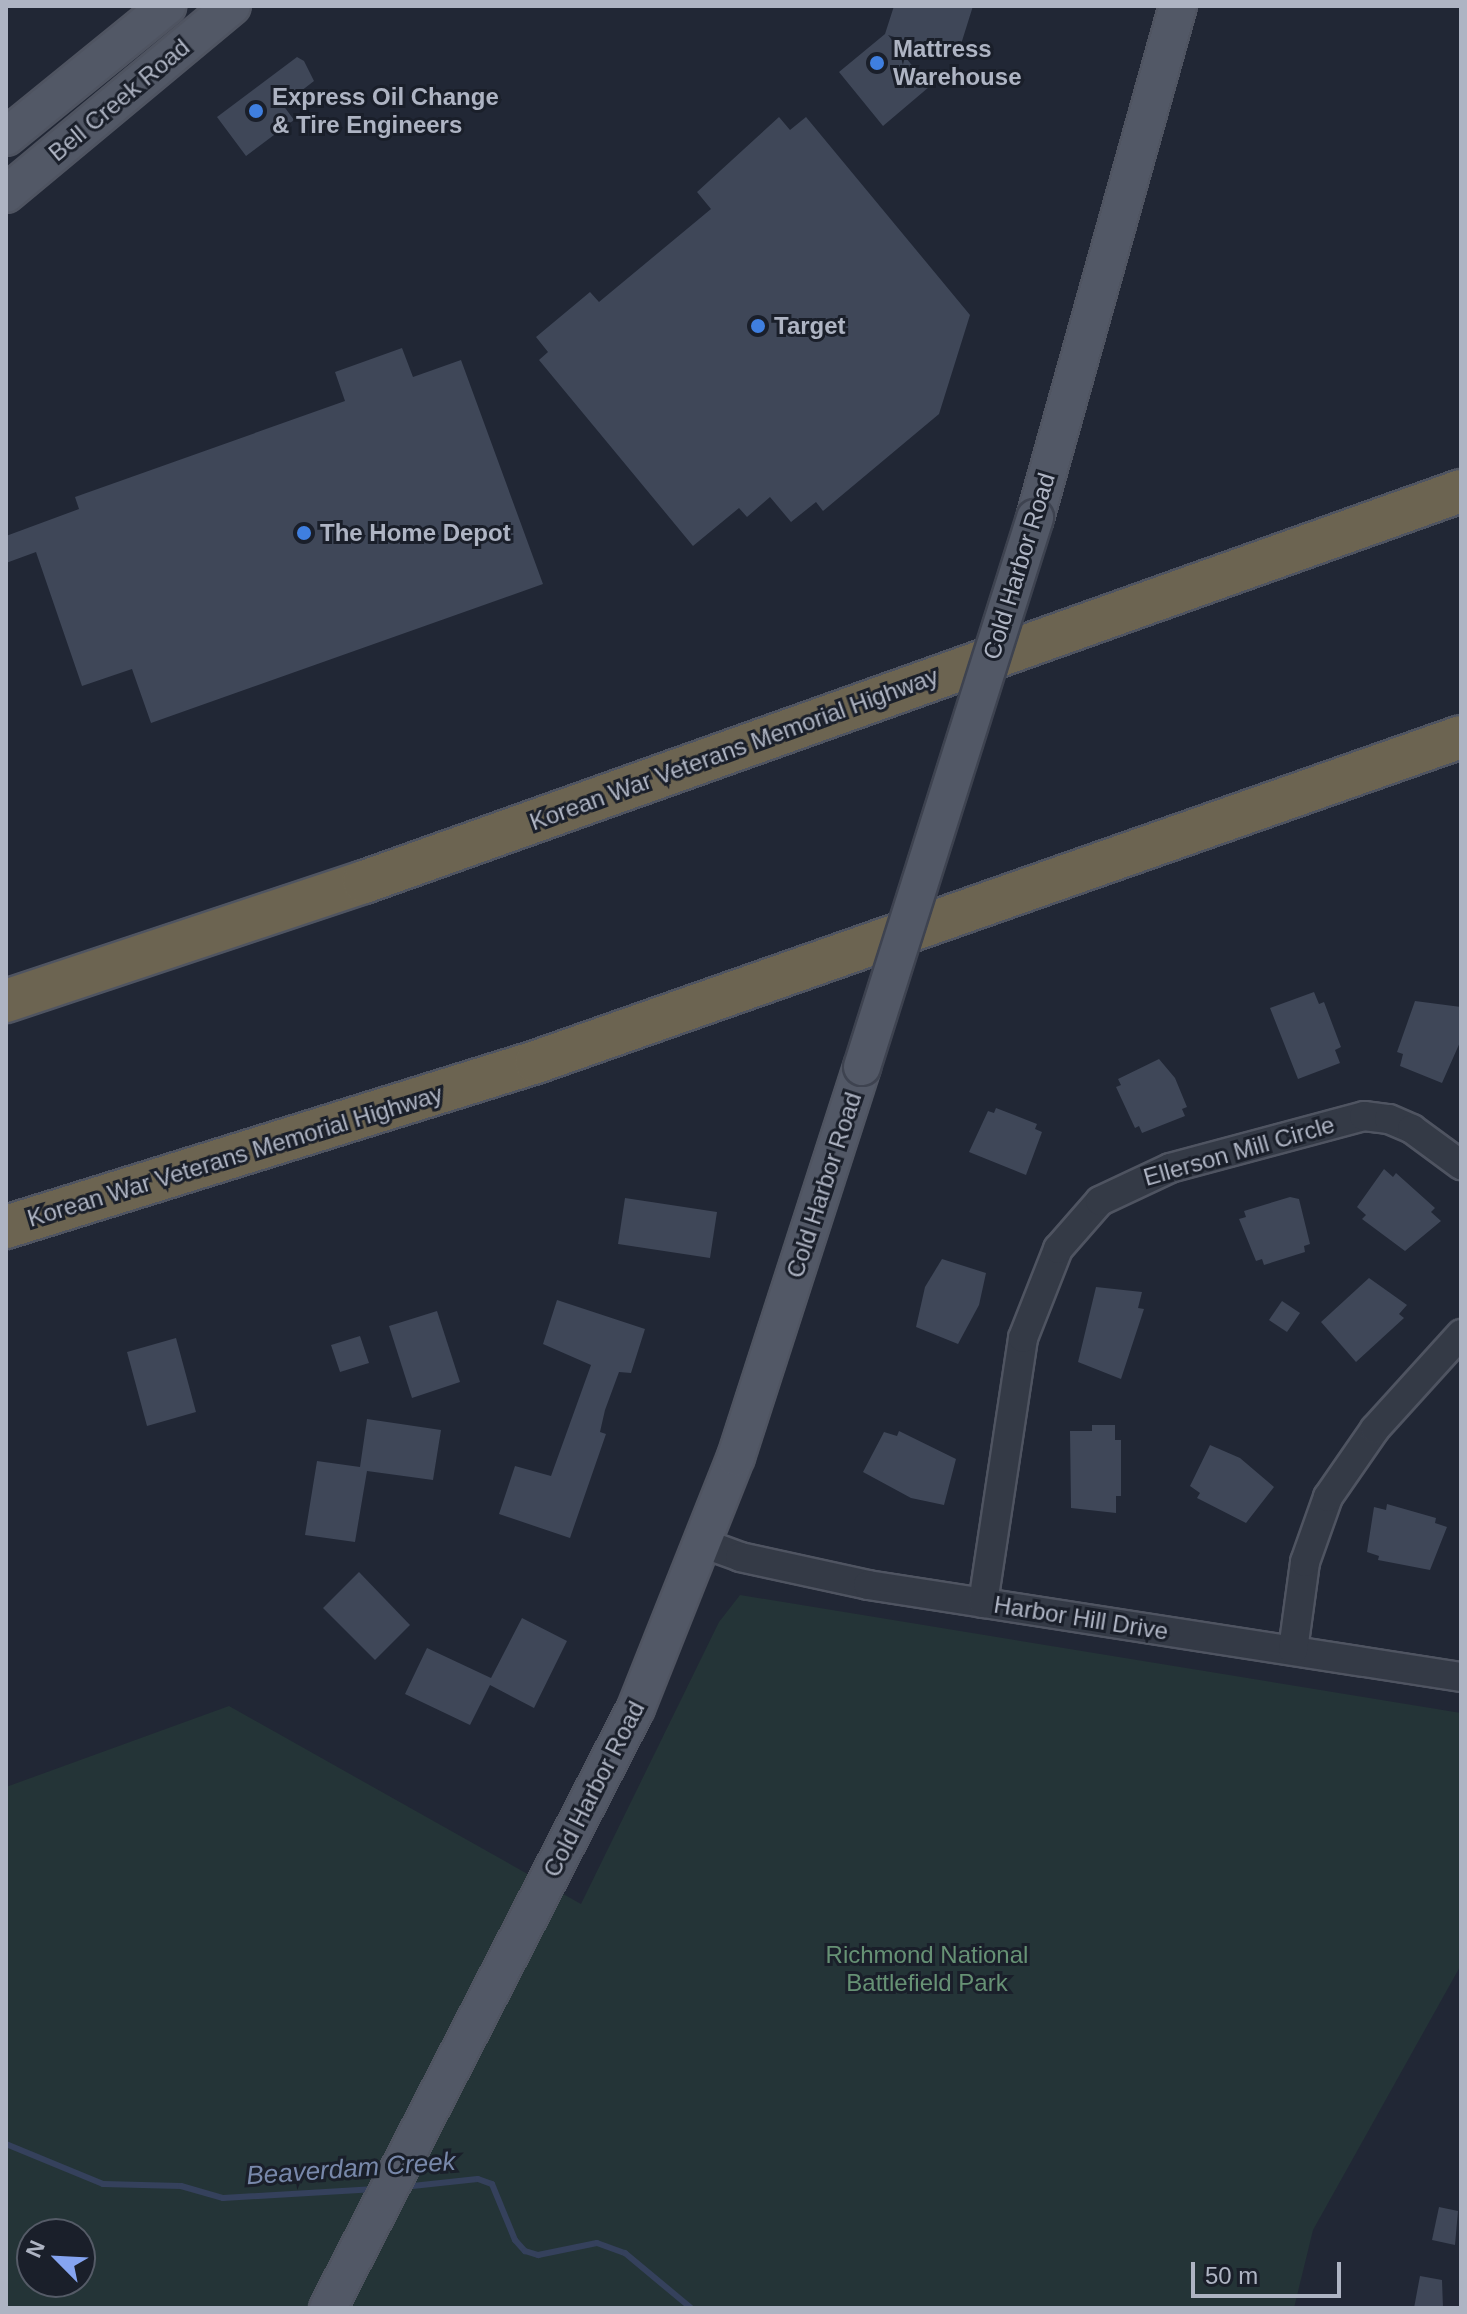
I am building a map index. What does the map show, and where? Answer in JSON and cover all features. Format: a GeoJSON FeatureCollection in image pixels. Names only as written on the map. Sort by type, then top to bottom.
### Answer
{"type":"FeatureCollection","features":[{"type":"Feature","properties":{"kind":"highway","name":"Korean War Veterans Memorial Highway"},"geometry":{"type":"LineString","coordinates":[[6,1001],[364,882],[1461,491]]}},
{"type":"Feature","properties":{"kind":"highway","name":"Korean War Veterans Memorial Highway"},"geometry":{"type":"LineString","coordinates":[[6,1227],[536,1062],[1461,737]]}},
{"type":"Feature","properties":{"kind":"main road","name":"Bell Creek Road"},"geometry":{"type":"LineString","coordinates":[[6,137],[167,6]]}},
{"type":"Feature","properties":{"kind":"main road","name":"Bell Creek Road"},"geometry":{"type":"LineString","coordinates":[[6,194],[232,6]]}},
{"type":"Feature","properties":{"kind":"main road","name":"Cold Harbor Road"},"geometry":{"type":"LineString","coordinates":[[328,2308],[449,2082],[636,1708],[705,1544],[862,1067],[1035,518],[1178,6]]}},
{"type":"Feature","properties":{"kind":"street","name":"Ellerson Mill Circle"},"geometry":{"type":"LineString","coordinates":[[983,1603],[1023,1338],[1047,1270],[1072,1227],[1125,1185],[1170,1168],[1364,1116],[1389,1119],[1458,1156]]}},
{"type":"Feature","properties":{"kind":"street"},"geometry":{"type":"LineString","coordinates":[[1293,1650],[1305,1562],[1328,1497],[1375,1429],[1461,1334]]}},
{"type":"Feature","properties":{"kind":"street","name":"Harbor Hill Drive"},"geometry":{"type":"LineString","coordinates":[[705,1544],[740,1557],[854,1582],[1461,1677]]}},
{"type":"Feature","properties":{"kind":"green space","name":"Richmond National Battlefield Park"},"geometry":{"type":"Polygon","coordinates":[[[740,1595],[1461,1713],[1461,1965],[1313,2230],[1294,2308],[6,2308],[6,1787],[229,1706],[581,1904],[719,1622],[740,1595]]]}},
{"type":"Feature","properties":{"kind":"building"},"geometry":{"type":"Polygon","coordinates":[[[894,6],[973,6],[957,57],[888,35],[929,87],[883,126],[839,72],[885,34],[894,6]]]}},
{"type":"Feature","properties":{"kind":"building","name":"Express Oil Change & Tire Engineers"},"geometry":{"type":"Polygon","coordinates":[[[297,57],[304,61],[314,81],[283,105],[294,120],[246,156],[217,117],[297,57]]]}},
{"type":"Feature","properties":{"kind":"building","name":"Target"},"geometry":{"type":"Polygon","coordinates":[[[779,117],[790,130],[806,117],[970,315],[939,414],[823,511],[816,502],[791,522],[770,497],[747,517],[739,508],[693,546],[539,360],[548,352],[536,337],[590,292],[599,302],[711,209],[697,192],[779,117]]]}},
{"type":"Feature","properties":{"kind":"building","name":"The Home Depot"},"geometry":{"type":"Polygon","coordinates":[[[402,348],[413,377],[461,360],[543,584],[151,723],[132,669],[82,686],[36,552],[6,563],[6,536],[79,509],[75,497],[345,401],[335,372],[402,348]]]}},
{"type":"Feature","properties":{"kind":"building"},"geometry":{"type":"Polygon","coordinates":[[[1314,992],[1319,1004],[1324,1002],[1341,1047],[1335,1050],[1340,1063],[1298,1079],[1270,1008],[1314,992]]]}},
{"type":"Feature","properties":{"kind":"building"},"geometry":{"type":"Polygon","coordinates":[[[1415,1001],[1461,1007],[1461,1040],[1442,1083],[1400,1066],[1403,1054],[1397,1052],[1415,1001]]]}},
{"type":"Feature","properties":{"kind":"building"},"geometry":{"type":"Polygon","coordinates":[[[1159,1059],[1175,1078],[1187,1107],[1182,1109],[1185,1116],[1142,1133],[1139,1126],[1135,1128],[1116,1087],[1121,1085],[1118,1079],[1159,1059]]]}},
{"type":"Feature","properties":{"kind":"building"},"geometry":{"type":"Polygon","coordinates":[[[996,1108],[1037,1124],[1035,1129],[1042,1132],[1026,1175],[969,1152],[988,1111],[994,1113],[996,1108]]]}},
{"type":"Feature","properties":{"kind":"building"},"geometry":{"type":"Polygon","coordinates":[[[1384,1169],[1393,1177],[1396,1173],[1435,1208],[1431,1212],[1441,1221],[1405,1251],[1362,1219],[1366,1215],[1357,1207],[1384,1169]]]}},
{"type":"Feature","properties":{"kind":"building"},"geometry":{"type":"Polygon","coordinates":[[[1290,1197],[1299,1199],[1310,1244],[1304,1246],[1305,1252],[1264,1265],[1262,1259],[1256,1261],[1239,1219],[1246,1217],[1244,1211],[1290,1197]]]}},
{"type":"Feature","properties":{"kind":"building"},"geometry":{"type":"Polygon","coordinates":[[[625,1198],[717,1212],[710,1258],[618,1244],[625,1198]]]}},
{"type":"Feature","properties":{"kind":"building"},"geometry":{"type":"Polygon","coordinates":[[[942,1259],[986,1273],[979,1305],[958,1344],[916,1327],[925,1287],[942,1259]]]}},
{"type":"Feature","properties":{"kind":"building"},"geometry":{"type":"Polygon","coordinates":[[[1369,1278],[1407,1305],[1399,1314],[1404,1318],[1356,1362],[1321,1322],[1369,1278]]]}},
{"type":"Feature","properties":{"kind":"building"},"geometry":{"type":"Polygon","coordinates":[[[1096,1287],[1142,1292],[1138,1308],[1144,1309],[1121,1379],[1078,1362],[1096,1287]]]}},
{"type":"Feature","properties":{"kind":"building"},"geometry":{"type":"Polygon","coordinates":[[[557,1300],[645,1329],[631,1373],[619,1372],[605,1410],[600,1432],[606,1434],[570,1538],[499,1514],[515,1466],[551,1476],[591,1365],[543,1344],[557,1300]]]}},
{"type":"Feature","properties":{"kind":"building"},"geometry":{"type":"Polygon","coordinates":[[[1282,1301],[1300,1313],[1287,1332],[1269,1320],[1282,1301]]]}},
{"type":"Feature","properties":{"kind":"building"},"geometry":{"type":"Polygon","coordinates":[[[437,1311],[460,1382],[412,1398],[389,1326],[437,1311]]]}},
{"type":"Feature","properties":{"kind":"building"},"geometry":{"type":"Polygon","coordinates":[[[360,1336],[369,1363],[340,1372],[331,1345],[360,1336]]]}},
{"type":"Feature","properties":{"kind":"building"},"geometry":{"type":"Polygon","coordinates":[[[176,1338],[196,1412],[147,1426],[127,1352],[176,1338]]]}},
{"type":"Feature","properties":{"kind":"building"},"geometry":{"type":"Polygon","coordinates":[[[367,1419],[441,1430],[433,1480],[367,1471],[355,1542],[305,1535],[317,1461],[360,1467],[367,1419]]]}},
{"type":"Feature","properties":{"kind":"building"},"geometry":{"type":"Polygon","coordinates":[[[1092,1425],[1115,1425],[1115,1440],[1121,1440],[1121,1496],[1116,1496],[1116,1513],[1071,1508],[1070,1431],[1092,1431],[1092,1425]]]}},
{"type":"Feature","properties":{"kind":"building"},"geometry":{"type":"Polygon","coordinates":[[[899,1431],[956,1459],[944,1505],[911,1498],[863,1472],[884,1432],[897,1436],[899,1431]]]}},
{"type":"Feature","properties":{"kind":"building"},"geometry":{"type":"Polygon","coordinates":[[[1210,1445],[1240,1458],[1274,1487],[1246,1523],[1197,1498],[1200,1493],[1190,1486],[1210,1445]]]}},
{"type":"Feature","properties":{"kind":"building"},"geometry":{"type":"Polygon","coordinates":[[[1387,1504],[1436,1518],[1435,1523],[1447,1527],[1430,1570],[1378,1560],[1379,1556],[1367,1552],[1374,1507],[1386,1510],[1387,1504]]]}},
{"type":"Feature","properties":{"kind":"building"},"geometry":{"type":"Polygon","coordinates":[[[359,1572],[410,1625],[375,1660],[323,1608],[359,1572]]]}},
{"type":"Feature","properties":{"kind":"building"},"geometry":{"type":"Polygon","coordinates":[[[522,1618],[567,1641],[534,1708],[490,1685],[470,1725],[405,1694],[427,1648],[491,1678],[522,1618]]]}},
{"type":"Feature","properties":{"kind":"building"},"geometry":{"type":"Polygon","coordinates":[[[1439,2207],[1458,2211],[1455,2245],[1432,2240],[1439,2207]]]}},
{"type":"Feature","properties":{"kind":"building"},"geometry":{"type":"Polygon","coordinates":[[[1420,2276],[1442,2280],[1443,2308],[1414,2308],[1420,2276]]]}},
{"type":"Feature","properties":{"kind":"waterway","name":"Beaverdam Creek"},"geometry":{"type":"LineString","coordinates":[[6,2144],[103,2184],[181,2186],[223,2198],[376,2189]]}},
{"type":"Feature","properties":{"kind":"waterway","name":"Beaverdam Creek"},"geometry":{"type":"LineString","coordinates":[[403,2187],[478,2179],[492,2184],[515,2240],[525,2251],[538,2255],[597,2243],[625,2253],[691,2308]]}},
{"type":"Feature","properties":{"kind":"place","name":"Mattress Warehouse"},"geometry":{"type":"Point","coordinates":[877,63]}},
{"type":"Feature","properties":{"kind":"place","name":"Express Oil Change & Tire Engineers"},"geometry":{"type":"Point","coordinates":[256,111]}},
{"type":"Feature","properties":{"kind":"place","name":"Target"},"geometry":{"type":"Point","coordinates":[758,326]}},
{"type":"Feature","properties":{"kind":"place","name":"The Home Depot"},"geometry":{"type":"Point","coordinates":[304,533]}}]}
